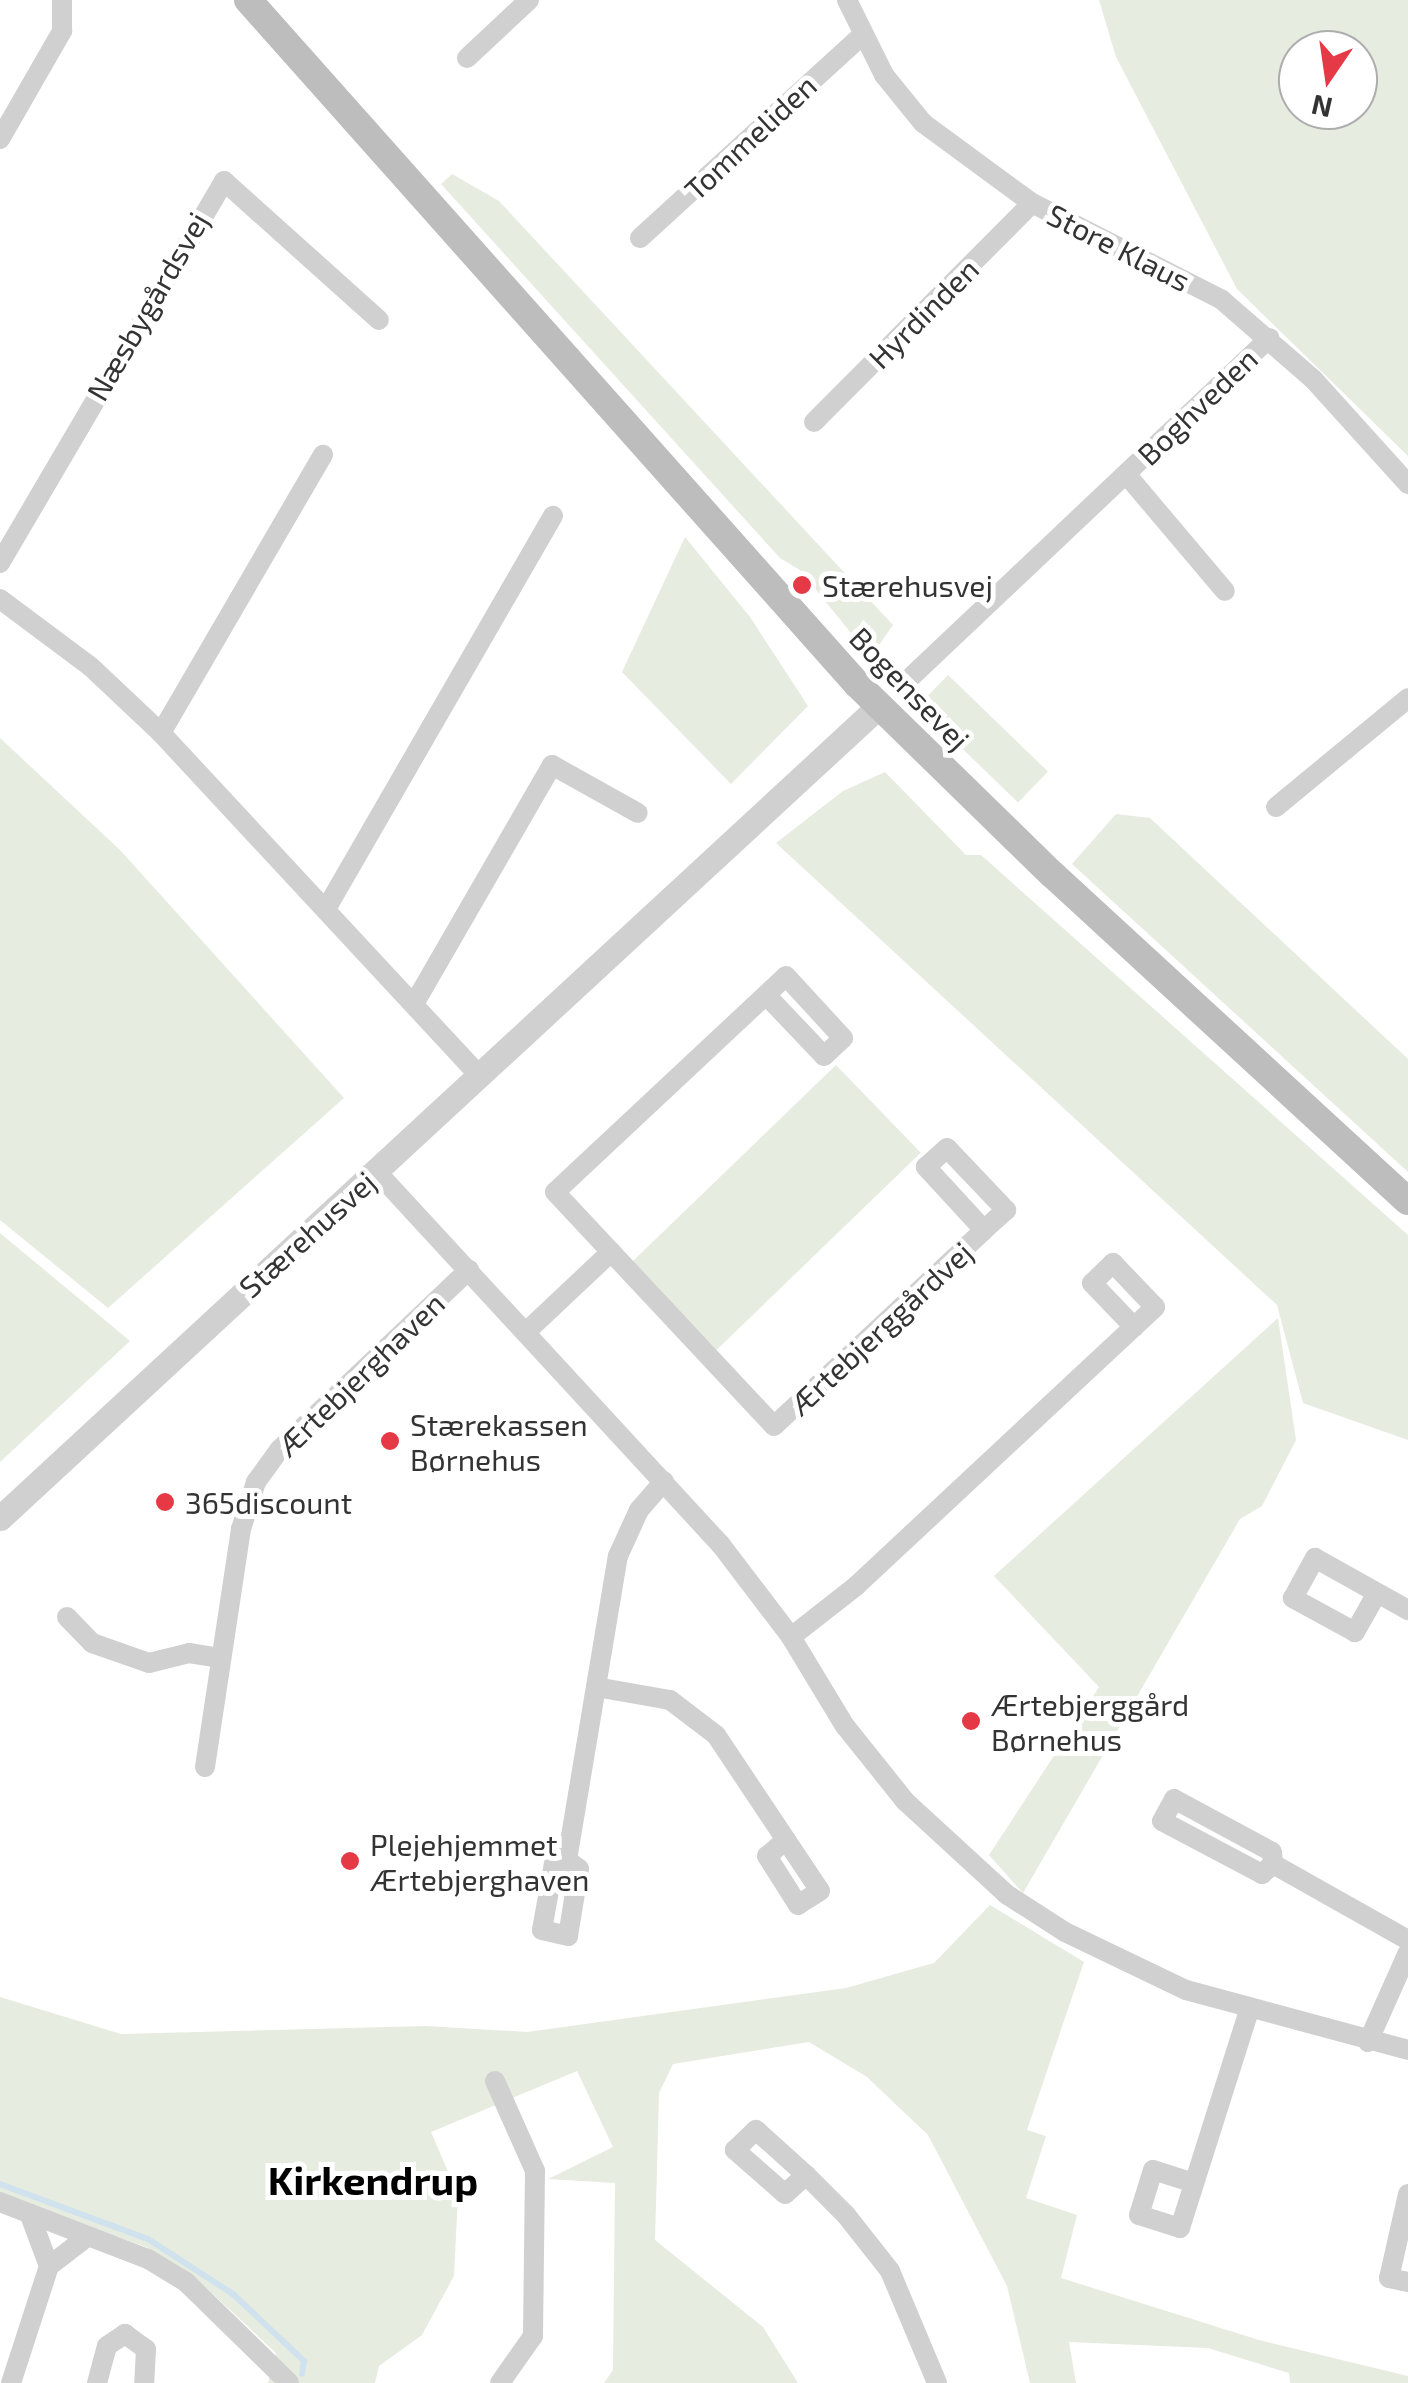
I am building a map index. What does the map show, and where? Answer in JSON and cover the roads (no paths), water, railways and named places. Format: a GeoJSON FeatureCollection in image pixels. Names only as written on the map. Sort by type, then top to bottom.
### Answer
{"type":"FeatureCollection","features":[{"type":"Feature","properties":{"kind":"main road","name":"Bogensevej"},"geometry":{"type":"LineString","coordinates":[[248,0],[880,706],[1408,1202]]}},
{"type":"Feature","properties":{"kind":"street"},"geometry":{"type":"LineString","coordinates":[[0,139],[62,31],[62,0]]}},
{"type":"Feature","properties":{"kind":"street"},"geometry":{"type":"LineString","coordinates":[[467,58],[529,0]]}},
{"type":"Feature","properties":{"kind":"street","name":"Store Klaus"},"geometry":{"type":"LineString","coordinates":[[847,0],[860,36],[923,123],[1032,203],[1222,300],[1269,338],[1408,484]]}},
{"type":"Feature","properties":{"kind":"street","name":"Tommeliden"},"geometry":{"type":"LineString","coordinates":[[640,238],[860,36]]}},
{"type":"Feature","properties":{"kind":"street","name":"Næsbygårdsvej"},"geometry":{"type":"LineString","coordinates":[[0,562],[224,181],[379,320]]}},
{"type":"Feature","properties":{"kind":"street","name":"Hyrdinden"},"geometry":{"type":"LineString","coordinates":[[814,422],[1032,203]]}},
{"type":"Feature","properties":{"kind":"street","name":"Boghveden"},"geometry":{"type":"LineString","coordinates":[[912,676],[1269,338]]}},
{"type":"Feature","properties":{"kind":"street"},"geometry":{"type":"LineString","coordinates":[[161,733],[323,454]]}},
{"type":"Feature","properties":{"kind":"street","name":"Boghveden"},"geometry":{"type":"LineString","coordinates":[[1126,474],[1225,591]]}},
{"type":"Feature","properties":{"kind":"street"},"geometry":{"type":"LineString","coordinates":[[326,908],[554,516]]}},
{"type":"Feature","properties":{"kind":"street"},"geometry":{"type":"LineString","coordinates":[[0,599],[90,666],[161,733],[480,1076]]}},
{"type":"Feature","properties":{"kind":"street"},"geometry":{"type":"LineString","coordinates":[[1276,807],[1408,698]]}},
{"type":"Feature","properties":{"kind":"street","name":"Stærehusvej"},"geometry":{"type":"LineString","coordinates":[[0,1518],[880,706]]}},
{"type":"Feature","properties":{"kind":"street"},"geometry":{"type":"LineString","coordinates":[[414,1004],[552,765],[638,813]]}},
{"type":"Feature","properties":{"kind":"street","name":"Ærtebjerggårdvej"},"geometry":{"type":"LineString","coordinates":[[766,994],[554,1192],[774,1426],[984,1230]]}},
{"type":"Feature","properties":{"kind":"street"},"geometry":{"type":"LineString","coordinates":[[376,1171],[664,1481],[791,1637],[845,1726],[905,1800],[1006,1894],[1122,1961],[1249,2010],[1408,2050]]}},
{"type":"Feature","properties":{"kind":"street"},"geometry":{"type":"LineString","coordinates":[[526,1332],[611,1252]]}},
{"type":"Feature","properties":{"kind":"street","name":"Ærtebjerghaven"},"geometry":{"type":"LineString","coordinates":[[205,1767],[240,1529],[256,1482],[279,1450],[468,1270]]}},
{"type":"Feature","properties":{"kind":"street"},"geometry":{"type":"LineString","coordinates":[[791,1637],[856,1586],[1134,1327]]}},
{"type":"Feature","properties":{"kind":"street"},"geometry":{"type":"LineString","coordinates":[[567,1860],[618,1556],[638,1510],[664,1481]]}},
{"type":"Feature","properties":{"kind":"street"},"geometry":{"type":"LineString","coordinates":[[1377,1593],[1408,1610]]}},
{"type":"Feature","properties":{"kind":"street"},"geometry":{"type":"LineString","coordinates":[[66,1617],[92,1643],[148,1662],[189,1653],[221,1658]]}},
{"type":"Feature","properties":{"kind":"street"},"geometry":{"type":"LineString","coordinates":[[596,1686],[670,1700],[694,1715],[716,1735],[786,1840]]}},
{"type":"Feature","properties":{"kind":"street"},"geometry":{"type":"LineString","coordinates":[[1174,1799],[1272,1852],[1272,1864],[1262,1874],[1162,1820],[1174,1799]]}},
{"type":"Feature","properties":{"kind":"street"},"geometry":{"type":"LineString","coordinates":[[1272,1864],[1408,1940]]}},
{"type":"Feature","properties":{"kind":"street"},"geometry":{"type":"LineString","coordinates":[[1368,2042],[1408,1952]]}},
{"type":"Feature","properties":{"kind":"street"},"geometry":{"type":"LineString","coordinates":[[1194,2184],[1249,2010]]}},
{"type":"Feature","properties":{"kind":"street"},"geometry":{"type":"LineString","coordinates":[[495,2081],[535,2171],[533,2336],[500,2383]]}},
{"type":"Feature","properties":{"kind":"street"},"geometry":{"type":"LineString","coordinates":[[806,2176],[890,2271],[937,2383]]}},
{"type":"Feature","properties":{"kind":"street"},"geometry":{"type":"LineString","coordinates":[[1408,2194],[1402,2252],[1390,2278],[1408,2282]]}},
{"type":"Feature","properties":{"kind":"street"},"geometry":{"type":"LineString","coordinates":[[0,2202],[31,2218],[148,2259],[186,2282],[289,2383]]}},
{"type":"Feature","properties":{"kind":"street"},"geometry":{"type":"LineString","coordinates":[[31,2218],[49,2266]]}},
{"type":"Feature","properties":{"kind":"street"},"geometry":{"type":"LineString","coordinates":[[11,2383],[49,2266],[87,2237]]}},
{"type":"Feature","properties":{"kind":"street"},"geometry":{"type":"LineString","coordinates":[[98,2383],[106,2346],[125,2334],[146,2350],[144,2383]]}},
{"type":"Feature","properties":{"kind":"waterway"},"geometry":{"type":"LineString","coordinates":[[0,2184],[148,2239],[233,2294],[304,2361],[302,2374]]}},
{"type":"Feature","properties":{"kind":"place","name":"Stærehusvej"},"geometry":{"type":"Point","coordinates":[802,585]}},
{"type":"Feature","properties":{"kind":"place","name":"Stærekassen Børnehus"},"geometry":{"type":"Point","coordinates":[390,1441]}},
{"type":"Feature","properties":{"kind":"place","name":"365discount"},"geometry":{"type":"Point","coordinates":[165,1502]}},
{"type":"Feature","properties":{"kind":"place","name":"Ærtebjerggård Børnehus"},"geometry":{"type":"Point","coordinates":[971,1721]}},
{"type":"Feature","properties":{"kind":"place","name":"Plejehjemmet Ærtebjerghaven"},"geometry":{"type":"Point","coordinates":[350,1861]}},
{"type":"Feature","properties":{"kind":"district","name":"Kirkendrup"},"geometry":{"type":"Point","coordinates":[373,2179]}}]}
